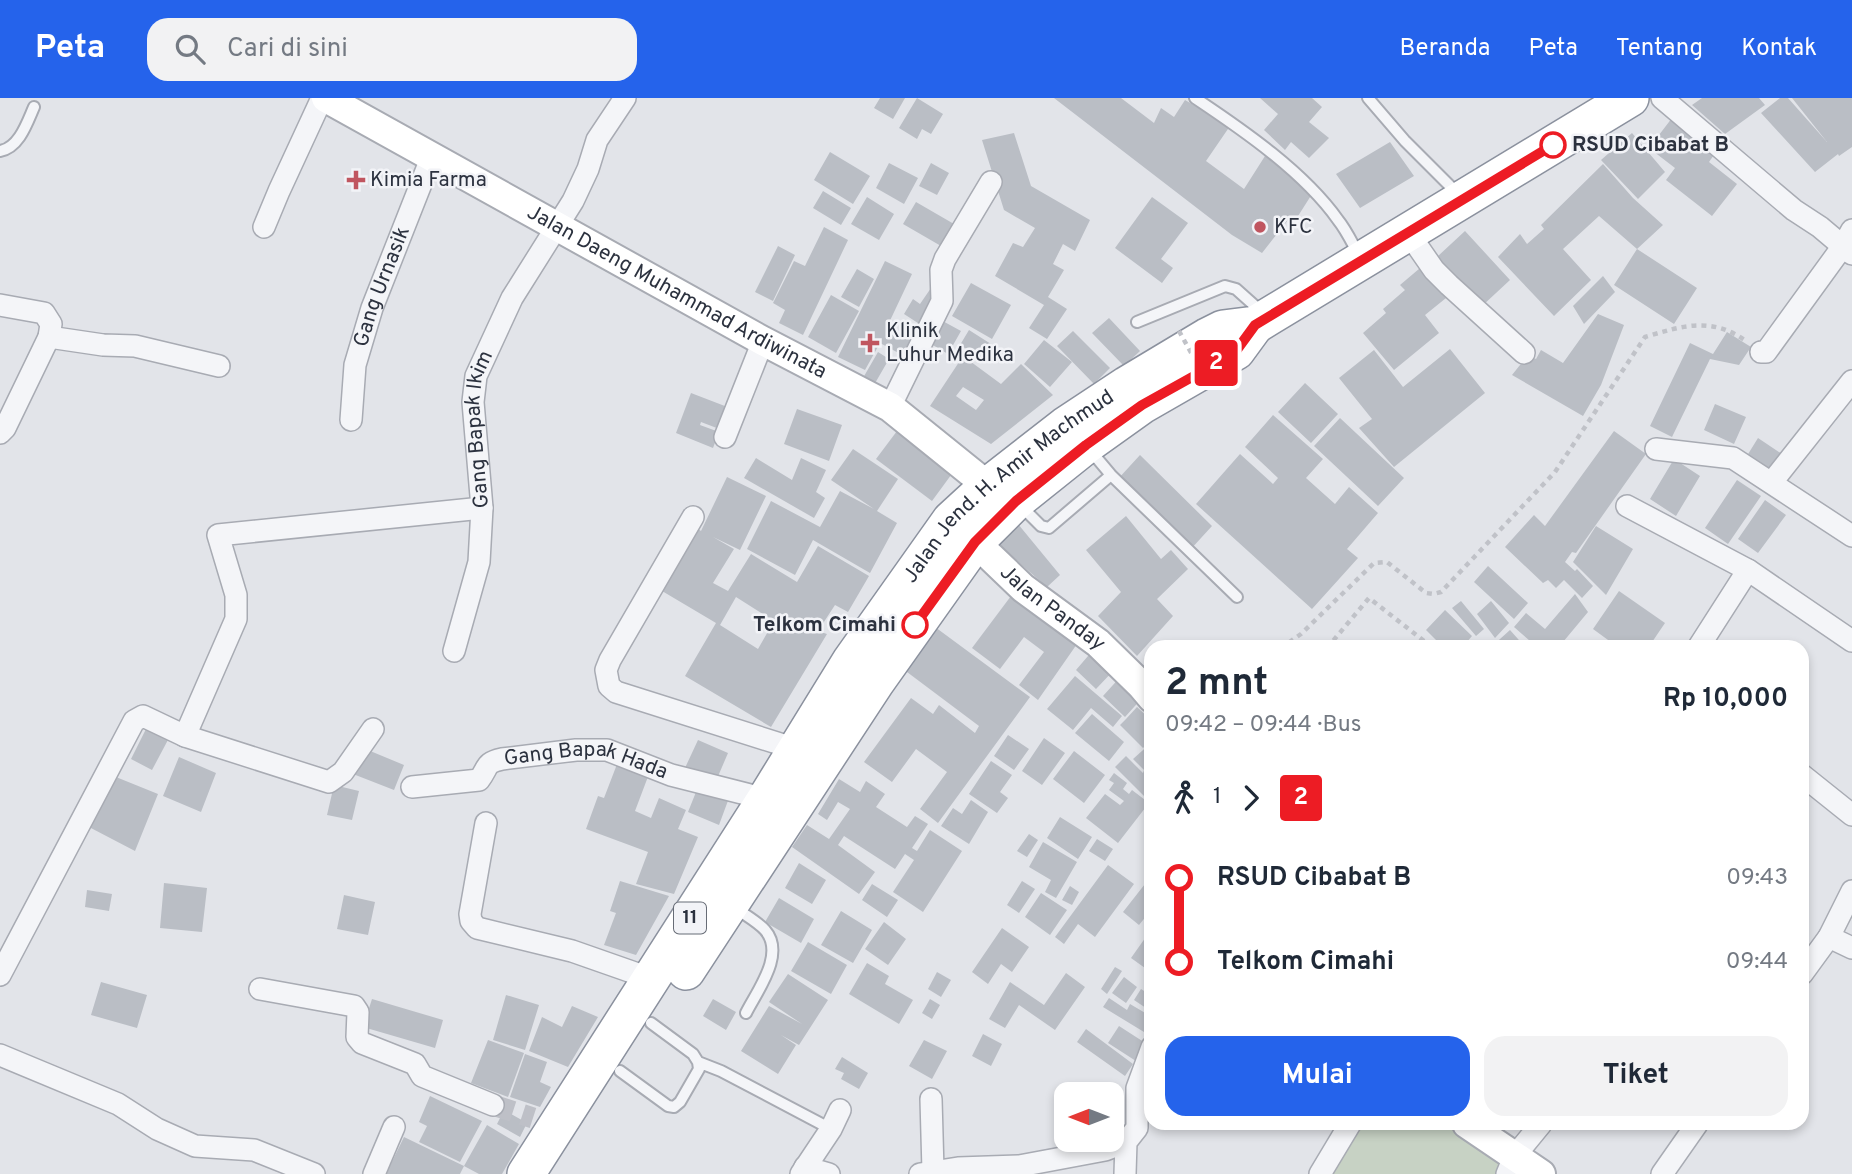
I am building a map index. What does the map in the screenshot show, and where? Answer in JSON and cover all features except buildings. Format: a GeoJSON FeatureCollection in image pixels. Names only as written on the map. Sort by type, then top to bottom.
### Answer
{"type":"FeatureCollection","features":[{"type":"Feature","properties":{"kind":"highway","name":"Jalan Jend. H. Amir Machmud"},"geometry":{"type":"LineString","coordinates":[[526,1174],[545,1122],[652,979],[851,661],[963,531],[1004,499],[1142,405],[1228,357],[1261,321],[1630,98]]}},
{"type":"Feature","properties":{"kind":"highway","name":"Jalan Jend. H. Amir Machmud"},"geometry":{"type":"LineString","coordinates":[[1004,499],[1065,426],[1207,337],[1223,329],[1261,321]]}},
{"type":"Feature","properties":{"kind":"highway","name":"Jalan Jend. H. Amir Machmud"},"geometry":{"type":"LineString","coordinates":[[554,1174],[883,672],[963,531]]}},
{"type":"Feature","properties":{"kind":"main road","name":"Jalan Daeng Muhammad Ardiwinata"},"geometry":{"type":"LineString","coordinates":[[324,98],[763,341],[890,407],[1004,499]]}},
{"type":"Feature","properties":{"kind":"main road","name":"Jalan Panday"},"geometry":{"type":"LineString","coordinates":[[963,531],[1023,588],[1098,643],[1144,690]]}},
{"type":"Feature","properties":{"kind":"main road"},"geometry":{"type":"LineString","coordinates":[[1473,1130],[1511,1166],[1541,1174]]}},
{"type":"Feature","properties":{"kind":"street"},"geometry":{"type":"LineString","coordinates":[[264,227],[324,98]]}},
{"type":"Feature","properties":{"kind":"street","name":"Gang Bapak Ikim"},"geometry":{"type":"LineString","coordinates":[[454,651],[479,562],[482,508],[473,402],[476,376],[512,298],[558,226],[589,169],[597,139],[625,98]]}},
{"type":"Feature","properties":{"kind":"street"},"geometry":{"type":"LineString","coordinates":[[1662,98],[1794,210],[1849,243],[1766,352],[1761,352]]}},
{"type":"Feature","properties":{"kind":"street","name":"Gang Urnasik"},"geometry":{"type":"LineString","coordinates":[[351,420],[355,365],[372,308],[432,156]]}},
{"type":"Feature","properties":{"kind":"street"},"geometry":{"type":"LineString","coordinates":[[890,407],[942,301],[941,270],[945,259],[991,183]]}},
{"type":"Feature","properties":{"kind":"street"},"geometry":{"type":"LineString","coordinates":[[1407,231],[1434,270],[1524,353]]}},
{"type":"Feature","properties":{"kind":"street"},"geometry":{"type":"LineString","coordinates":[[0,305],[44,313],[51,324],[49,337],[5,428],[0,433]]}},
{"type":"Feature","properties":{"kind":"street"},"geometry":{"type":"LineString","coordinates":[[49,337],[103,345],[135,346],[219,366]]}},
{"type":"Feature","properties":{"kind":"street"},"geometry":{"type":"LineString","coordinates":[[725,437],[763,341]]}},
{"type":"Feature","properties":{"kind":"street"},"geometry":{"type":"LineString","coordinates":[[1772,482],[1852,381]]}},
{"type":"Feature","properties":{"kind":"street"},"geometry":{"type":"LineString","coordinates":[[1656,449],[1733,458],[1852,536]]}},
{"type":"Feature","properties":{"kind":"street"},"geometry":{"type":"LineString","coordinates":[[1627,506],[1748,570],[1852,641]]}},
{"type":"Feature","properties":{"kind":"street"},"geometry":{"type":"LineString","coordinates":[[185,736],[236,619],[236,595],[218,535],[482,508]]}},
{"type":"Feature","properties":{"kind":"street"},"geometry":{"type":"LineString","coordinates":[[693,517],[610,660],[606,670],[609,687],[616,692],[796,750]]}},
{"type":"Feature","properties":{"kind":"street"},"geometry":{"type":"LineString","coordinates":[[1703,640],[1748,570]]}},
{"type":"Feature","properties":{"kind":"street"},"geometry":{"type":"LineString","coordinates":[[0,975],[134,721],[143,716],[185,736],[329,782],[343,772],[373,729]]}},
{"type":"Feature","properties":{"kind":"street","name":"Gang Bapak Hada"},"geometry":{"type":"LineString","coordinates":[[412,787],[479,780],[491,761],[576,750],[607,750],[671,775],[766,799]]}},
{"type":"Feature","properties":{"kind":"street"},"geometry":{"type":"LineString","coordinates":[[1809,781],[1852,815]]}},
{"type":"Feature","properties":{"kind":"street"},"geometry":{"type":"LineString","coordinates":[[486,823],[470,914],[471,921],[477,928],[572,951],[652,979]]}},
{"type":"Feature","properties":{"kind":"street"},"geometry":{"type":"LineString","coordinates":[[1809,964],[1829,937],[1852,891]]}},
{"type":"Feature","properties":{"kind":"street"},"geometry":{"type":"LineString","coordinates":[[1829,937],[1852,948]]}},
{"type":"Feature","properties":{"kind":"street"},"geometry":{"type":"LineString","coordinates":[[260,989],[354,1006],[358,1012],[357,1037],[362,1043],[415,1064],[422,1076],[493,1105]]}},
{"type":"Feature","properties":{"kind":"street"},"geometry":{"type":"LineString","coordinates":[[0,1055],[118,1104],[157,1129],[195,1146],[254,1150],[314,1174]]}},
{"type":"Feature","properties":{"kind":"street"},"geometry":{"type":"LineString","coordinates":[[1125,1174],[1137,1088],[1144,1069]]}},
{"type":"Feature","properties":{"kind":"street"},"geometry":{"type":"LineString","coordinates":[[931,1099],[926,1173],[958,1168],[1019,1170],[1105,1150],[1132,1135]]}},
{"type":"Feature","properties":{"kind":"street"},"geometry":{"type":"LineString","coordinates":[[829,1174],[803,1171],[835,1119]]}},
{"type":"Feature","properties":{"kind":"street"},"geometry":{"type":"LineString","coordinates":[[374,1174],[394,1127]]}},
{"type":"Feature","properties":{"kind":"street"},"geometry":{"type":"LineString","coordinates":[[1320,1174],[1346,1130]]}},
{"type":"Feature","properties":{"kind":"street"},"geometry":{"type":"LineString","coordinates":[[1511,1166],[1537,1130]]}},
{"type":"Feature","properties":{"kind":"street"},"geometry":{"type":"LineString","coordinates":[[1662,1174],[1693,1130]]}},
{"type":"Feature","properties":{"kind":"lane"},"geometry":{"type":"LineString","coordinates":[[1195,98],[1245,132],[1306,184],[1338,219],[1362,259]]}},
{"type":"Feature","properties":{"kind":"lane"},"geometry":{"type":"LineString","coordinates":[[1367,98],[1462,199]]}},
{"type":"Feature","properties":{"kind":"lane"},"geometry":{"type":"LineString","coordinates":[[0,151],[8,150],[18,138],[34,107]]}},
{"type":"Feature","properties":{"kind":"lane"},"geometry":{"type":"LineString","coordinates":[[1137,322],[1225,286],[1236,289],[1261,321]]}},
{"type":"Feature","properties":{"kind":"lane"},"geometry":{"type":"LineString","coordinates":[[1086,445],[1111,475],[1237,597]]}},
{"type":"Feature","properties":{"kind":"lane"},"geometry":{"type":"LineString","coordinates":[[1004,499],[1041,526],[1049,528],[1111,475]]}},
{"type":"Feature","properties":{"kind":"lane"},"geometry":{"type":"LineString","coordinates":[[730,904],[766,931],[772,947],[771,964],[746,1013]]}},
{"type":"Feature","properties":{"kind":"lane"},"geometry":{"type":"LineString","coordinates":[[620,1071],[668,1106],[674,1107],[680,1102],[698,1069],[698,1062],[693,1054],[651,1023]]}},
{"type":"Feature","properties":{"kind":"lane"},"geometry":{"type":"LineString","coordinates":[[698,1062],[835,1119]]}},
{"type":"Feature","properties":{"kind":"path"},"geometry":{"type":"LineString","coordinates":[[1292,640],[1374,563],[1387,562],[1426,593],[1441,592],[1555,472],[1645,337],[1687,325],[1705,325],[1734,332],[1761,352]]}},
{"type":"Feature","properties":{"kind":"path"},"geometry":{"type":"LineString","coordinates":[[1179,331],[1209,385]]}},
{"type":"Feature","properties":{"kind":"path"},"geometry":{"type":"LineString","coordinates":[[1334,640],[1369,598],[1423,640]]}},
{"type":"Feature","properties":{"kind":"green space"},"geometry":{"type":"Polygon","coordinates":[[[1350,1130],[1464,1130],[1508,1160],[1504,1174],[1324,1174],[1350,1130]]]}},
{"type":"Feature","properties":{"kind":"tunnel"},"geometry":{"type":"LineString","coordinates":[[493,1105],[533,1118]]}},
{"type":"Feature","properties":{"kind":"bus line","name":"2"},"geometry":{"type":"LineString","coordinates":[[915,625],[975,542],[1016,501],[1086,445],[1142,405],[1228,357],[1236,351],[1255,325],[1553,145]]}},
{"type":"Feature","properties":{"kind":"place","name":"RSUD Cibabat B"},"geometry":{"type":"Point","coordinates":[1553,145]}},
{"type":"Feature","properties":{"kind":"place","name":"Kimia Farma"},"geometry":{"type":"Point","coordinates":[356,180]}},
{"type":"Feature","properties":{"kind":"place","name":"KFC"},"geometry":{"type":"Point","coordinates":[1260,227]}},
{"type":"Feature","properties":{"kind":"place","name":"Klinik Luhur Medika"},"geometry":{"type":"Point","coordinates":[870,343]}},
{"type":"Feature","properties":{"kind":"place","name":"Telkom Cimahi"},"geometry":{"type":"Point","coordinates":[915,625]}}]}
